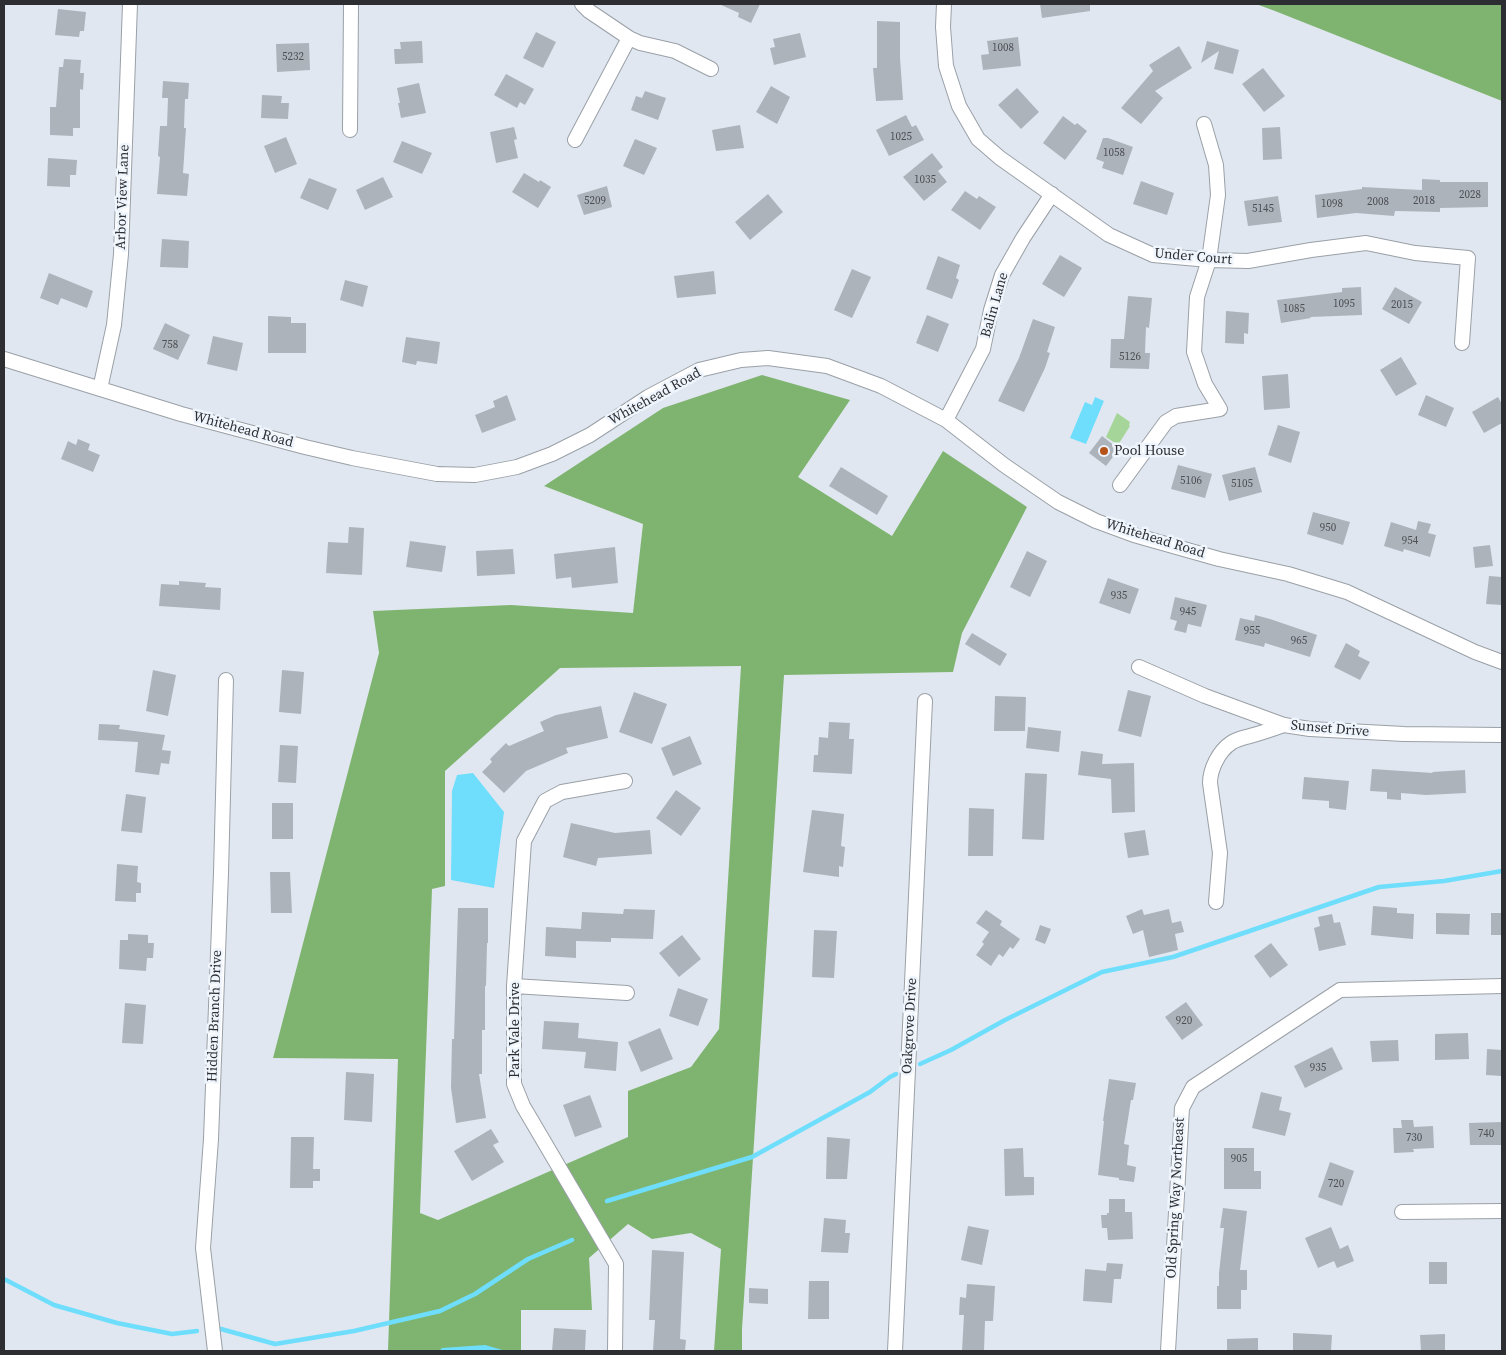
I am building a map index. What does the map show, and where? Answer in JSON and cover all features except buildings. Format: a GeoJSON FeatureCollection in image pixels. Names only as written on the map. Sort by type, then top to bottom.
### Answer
{"type":"FeatureCollection","features":[{"type":"Feature","properties":{"kind":"street","name":"Arbor View Lane"},"geometry":{"type":"LineString","coordinates":[[100,388],[114,325],[121,254],[130,4]]}},
{"type":"Feature","properties":{"kind":"street"},"geometry":{"type":"LineString","coordinates":[[350,130],[351,4]]}},
{"type":"Feature","properties":{"kind":"street"},"geometry":{"type":"LineString","coordinates":[[582,4],[588,11],[640,44],[675,51],[711,69]]}},
{"type":"Feature","properties":{"kind":"street","name":"Under Court"},"geometry":{"type":"LineString","coordinates":[[944,4],[943,27],[946,66],[959,106],[978,140],[1000,158],[1109,235],[1153,255],[1209,260],[1248,261],[1366,243],[1415,253],[1468,258],[1462,344]]}},
{"type":"Feature","properties":{"kind":"street"},"geometry":{"type":"LineString","coordinates":[[575,140],[629,38]]}},
{"type":"Feature","properties":{"kind":"street"},"geometry":{"type":"LineString","coordinates":[[1120,485],[1166,422],[1176,416],[1220,409],[1205,384],[1194,352],[1197,297],[1209,260],[1218,196],[1216,165],[1204,124]]}},
{"type":"Feature","properties":{"kind":"street","name":"Balin Lane"},"geometry":{"type":"LineString","coordinates":[[946,420],[983,349],[991,310],[1002,275],[1023,238],[1052,194]]}},
{"type":"Feature","properties":{"kind":"street","name":"Whitehead Road"},"geometry":{"type":"LineString","coordinates":[[4,359],[181,414],[305,447],[437,474],[475,475],[517,467],[552,454],[590,434],[648,397],[699,370],[741,360],[768,358],[827,366],[881,386],[946,420],[1004,465],[1058,502],[1096,521],[1134,535],[1219,559],[1288,574],[1348,592],[1475,652],[1502,662]]}},
{"type":"Feature","properties":{"kind":"street","name":"Sunset Drive"},"geometry":{"type":"LineString","coordinates":[[1140,667],[1205,696],[1284,725],[1310,729],[1404,734],[1502,735]]}},
{"type":"Feature","properties":{"kind":"street","name":"Hidden Branch Drive"},"geometry":{"type":"LineString","coordinates":[[215,1351],[203,1248],[211,1132],[226,680]]}},
{"type":"Feature","properties":{"kind":"street","name":"Oakgrove Drive"},"geometry":{"type":"LineString","coordinates":[[896,1351],[925,701]]}},
{"type":"Feature","properties":{"kind":"street"},"geometry":{"type":"LineString","coordinates":[[1216,902],[1220,854],[1210,783],[1212,767],[1225,748],[1232,742],[1284,725]]}},
{"type":"Feature","properties":{"kind":"street","name":"Park Vale Drive"},"geometry":{"type":"LineString","coordinates":[[615,1351],[616,1264],[523,1106],[514,1084],[514,986],[524,841],[545,801],[562,792],[625,780]]}},
{"type":"Feature","properties":{"kind":"street"},"geometry":{"type":"LineString","coordinates":[[514,986],[627,993]]}},
{"type":"Feature","properties":{"kind":"street","name":"Old Spring Way Northeast"},"geometry":{"type":"LineString","coordinates":[[1168,1351],[1182,1108],[1193,1087],[1340,990],[1502,986]]}},
{"type":"Feature","properties":{"kind":"street"},"geometry":{"type":"LineString","coordinates":[[1402,1212],[1502,1211]]}},
{"type":"Feature","properties":{"kind":"green space"},"geometry":{"type":"Polygon","coordinates":[[[1256,4],[1502,4],[1502,101],[1275,11],[1256,4]]]}},
{"type":"Feature","properties":{"kind":"green space"},"geometry":{"type":"Polygon","coordinates":[[[762,375],[850,400],[798,477],[892,536],[943,451],[1027,507],[962,633],[953,672],[784,675],[742,1351],[714,1351],[721,1249],[691,1233],[652,1239],[628,1224],[589,1258],[592,1310],[521,1310],[521,1351],[388,1351],[398,1059],[273,1058],[379,653],[373,611],[511,605],[633,613],[643,524],[544,486],[663,408],[762,375]],[[741,666],[560,668],[445,771],[445,886],[432,889],[420,1213],[438,1220],[628,1137],[628,1091],[691,1067],[719,1029],[741,666]]]}},
{"type":"Feature","properties":{"kind":"green space"},"geometry":{"type":"Polygon","coordinates":[[[1117,413],[1130,422],[1130,426],[1118,445],[1106,437],[1117,413]]]}},
{"type":"Feature","properties":{"kind":"water"},"geometry":{"type":"Polygon","coordinates":[[[1095,397],[1104,401],[1086,444],[1070,438],[1085,402],[1092,405],[1095,397]]]}},
{"type":"Feature","properties":{"kind":"water"},"geometry":{"type":"Polygon","coordinates":[[[473,773],[504,812],[494,888],[451,880],[452,791],[457,775],[473,773]]]}},
{"type":"Feature","properties":{"kind":"water"},"geometry":{"type":"Polygon","coordinates":[[[485,1345],[506,1351],[439,1351],[442,1348],[485,1345]]]}},
{"type":"Feature","properties":{"kind":"waterway"},"geometry":{"type":"LineString","coordinates":[[920,1064],[1102,972],[1173,957],[1379,887],[1444,881],[1502,871]]}},
{"type":"Feature","properties":{"kind":"waterway"},"geometry":{"type":"LineString","coordinates":[[607,1201],[752,1157],[870,1092],[896,1074]]}},
{"type":"Feature","properties":{"kind":"waterway"},"geometry":{"type":"LineString","coordinates":[[221,1329],[275,1344],[354,1331],[440,1311],[475,1294],[528,1259],[572,1240]]}},
{"type":"Feature","properties":{"kind":"waterway"},"geometry":{"type":"LineString","coordinates":[[4,1279],[54,1305],[117,1323],[172,1334],[197,1331]]}},
{"type":"Feature","properties":{"kind":"place","name":"Pool House"},"geometry":{"type":"Point","coordinates":[1104,451]}}]}
